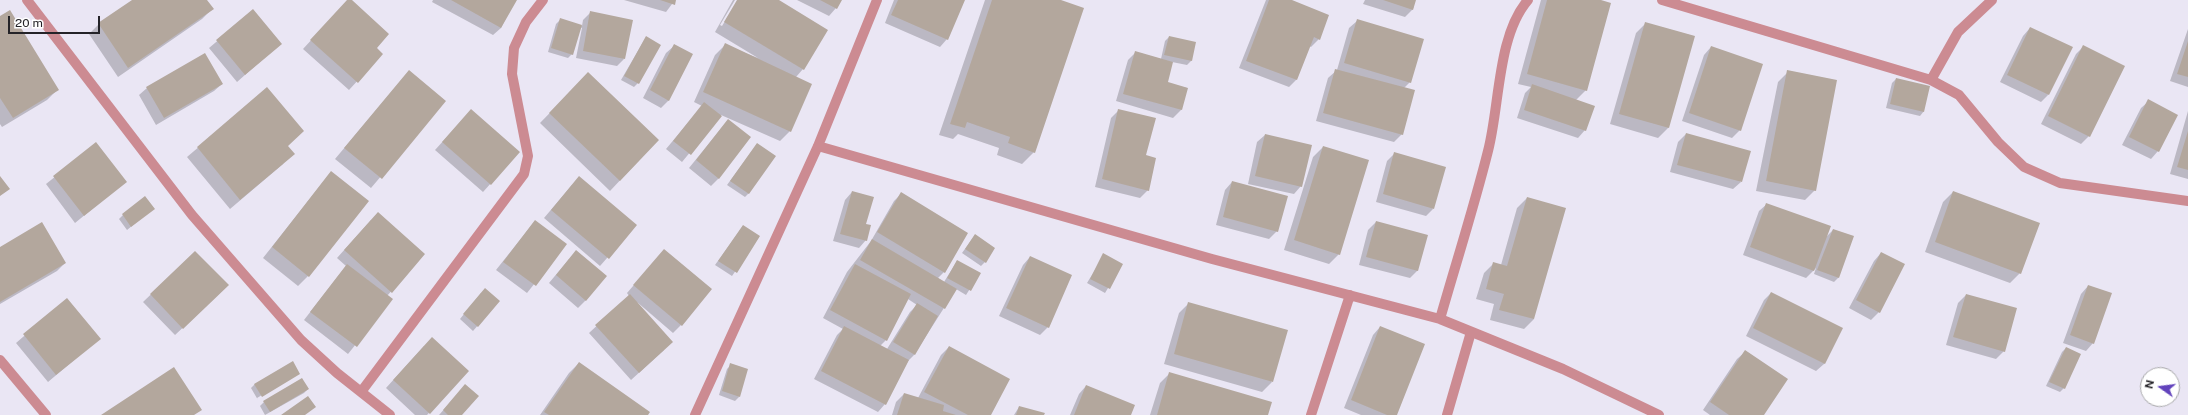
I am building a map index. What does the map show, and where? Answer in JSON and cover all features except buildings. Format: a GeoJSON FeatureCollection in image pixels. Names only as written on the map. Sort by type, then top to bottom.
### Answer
{"type":"FeatureCollection","features":[{"type":"Feature","properties":{"kind":"street"},"geometry":{"type":"LineString","coordinates":[[27,0],[192,215],[301,340],[390,415]]}},
{"type":"Feature","properties":{"kind":"street"},"geometry":{"type":"LineString","coordinates":[[361,392],[524,174],[528,156],[512,74],[514,48],[526,22],[543,0]]}},
{"type":"Feature","properties":{"kind":"street"},"geometry":{"type":"LineString","coordinates":[[695,415],[818,146],[877,0]]}},
{"type":"Feature","properties":{"kind":"street"},"geometry":{"type":"LineString","coordinates":[[1440,319],[1489,150],[1508,35],[1520,9],[1528,0]]}},
{"type":"Feature","properties":{"kind":"street"},"geometry":{"type":"LineString","coordinates":[[1662,0],[1931,80],[1959,95],[1998,142],[2024,167],[2060,182],[2188,201]]}},
{"type":"Feature","properties":{"kind":"street"},"geometry":{"type":"LineString","coordinates":[[1931,80],[1958,32],[1992,0]]}},
{"type":"Feature","properties":{"kind":"street"},"geometry":{"type":"LineString","coordinates":[[818,146],[1212,258],[1440,319],[1563,369],[1659,415]]}},
{"type":"Feature","properties":{"kind":"street"},"geometry":{"type":"LineString","coordinates":[[1311,415],[1350,296]]}},
{"type":"Feature","properties":{"kind":"street"},"geometry":{"type":"LineString","coordinates":[[1447,415],[1471,332]]}},
{"type":"Feature","properties":{"kind":"street"},"geometry":{"type":"LineString","coordinates":[[0,360],[46,415]]}}]}
